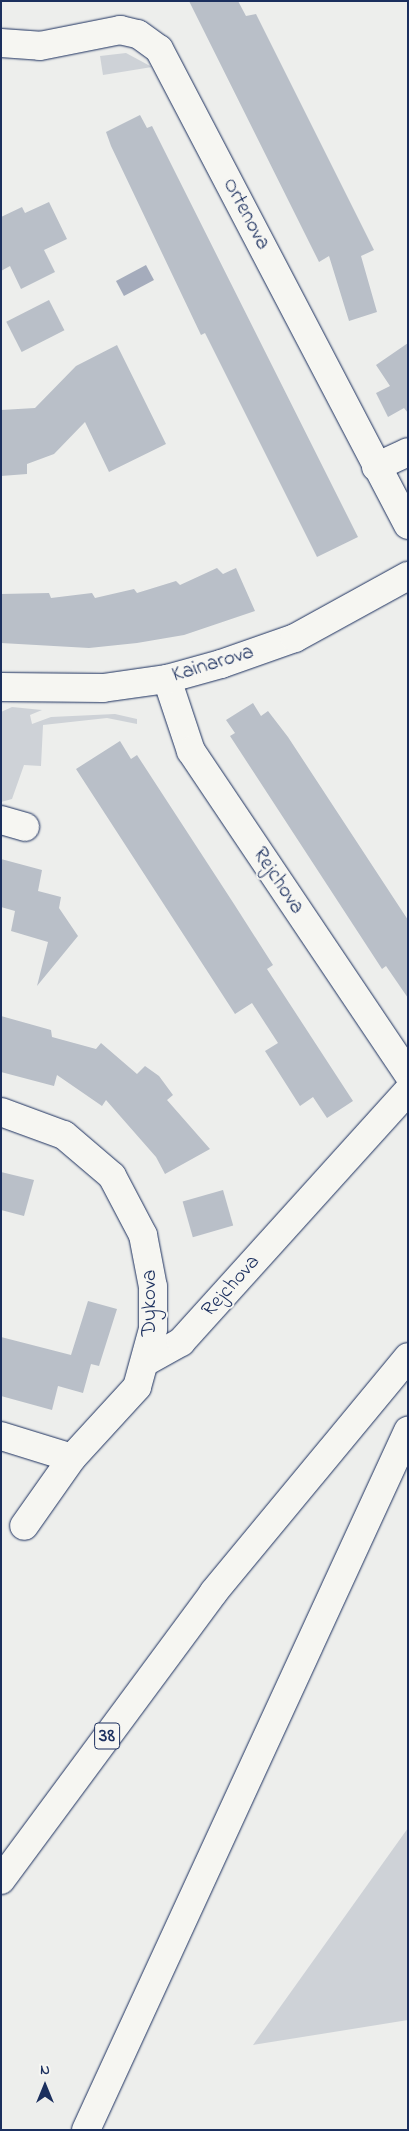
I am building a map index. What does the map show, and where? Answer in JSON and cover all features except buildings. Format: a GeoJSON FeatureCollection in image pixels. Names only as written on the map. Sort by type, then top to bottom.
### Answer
{"type":"FeatureCollection","features":[{"type":"Feature","properties":{"kind":"street","name":"Ortenova"},"geometry":{"type":"LineString","coordinates":[[1,43],[40,46],[120,30],[138,34],[159,49],[408,525]]}},
{"type":"Feature","properties":{"kind":"street"},"geometry":{"type":"LineString","coordinates":[[376,467],[408,452]]}},
{"type":"Feature","properties":{"kind":"street","name":"Kainarova"},"geometry":{"type":"LineString","coordinates":[[1,687],[52,691],[167,679],[295,638],[408,576]]}},
{"type":"Feature","properties":{"kind":"street","name":"Rejchova"},"geometry":{"type":"LineString","coordinates":[[167,679],[191,751],[408,1074]]}},
{"type":"Feature","properties":{"kind":"street","name":"Rejchova"},"geometry":{"type":"LineString","coordinates":[[147,1360],[181,1342],[408,1091]]}},
{"type":"Feature","properties":{"kind":"street","name":"Dykova"},"geometry":{"type":"LineString","coordinates":[[1,1112],[64,1135],[97,1160],[123,1191],[150,1263],[154,1306],[147,1360],[137,1387],[72,1458],[24,1526]]}},
{"type":"Feature","properties":{"kind":"street","name":"38"},"geometry":{"type":"LineString","coordinates":[[1,1880],[213,1593],[408,1358]]}},
{"type":"Feature","properties":{"kind":"street"},"geometry":{"type":"LineString","coordinates":[[86,2130],[408,1431]]}},
{"type":"Feature","properties":{"kind":"street"},"geometry":{"type":"LineString","coordinates":[[1,1436],[72,1458]]}},
{"type":"Feature","properties":{"kind":"shaded area"},"geometry":{"type":"Polygon","coordinates":[[[126,53],[152,67],[103,75],[100,56],[126,53]]]}},
{"type":"Feature","properties":{"kind":"shaded area"},"geometry":{"type":"Polygon","coordinates":[[[12,707],[42,710],[30,715],[32,724],[51,717],[115,714],[137,719],[137,724],[107,718],[43,725],[41,766],[24,765],[12,799],[1,802],[1,712],[12,707]]]}},
{"type":"Feature","properties":{"kind":"shaded area"},"geometry":{"type":"Polygon","coordinates":[[[408,1828],[408,2020],[253,2045],[408,1828]]]}},
{"type":"Feature","properties":{"kind":"water"},"geometry":{"type":"Polygon","coordinates":[[[146,265],[154,280],[124,296],[116,281],[146,265]]]}}]}
